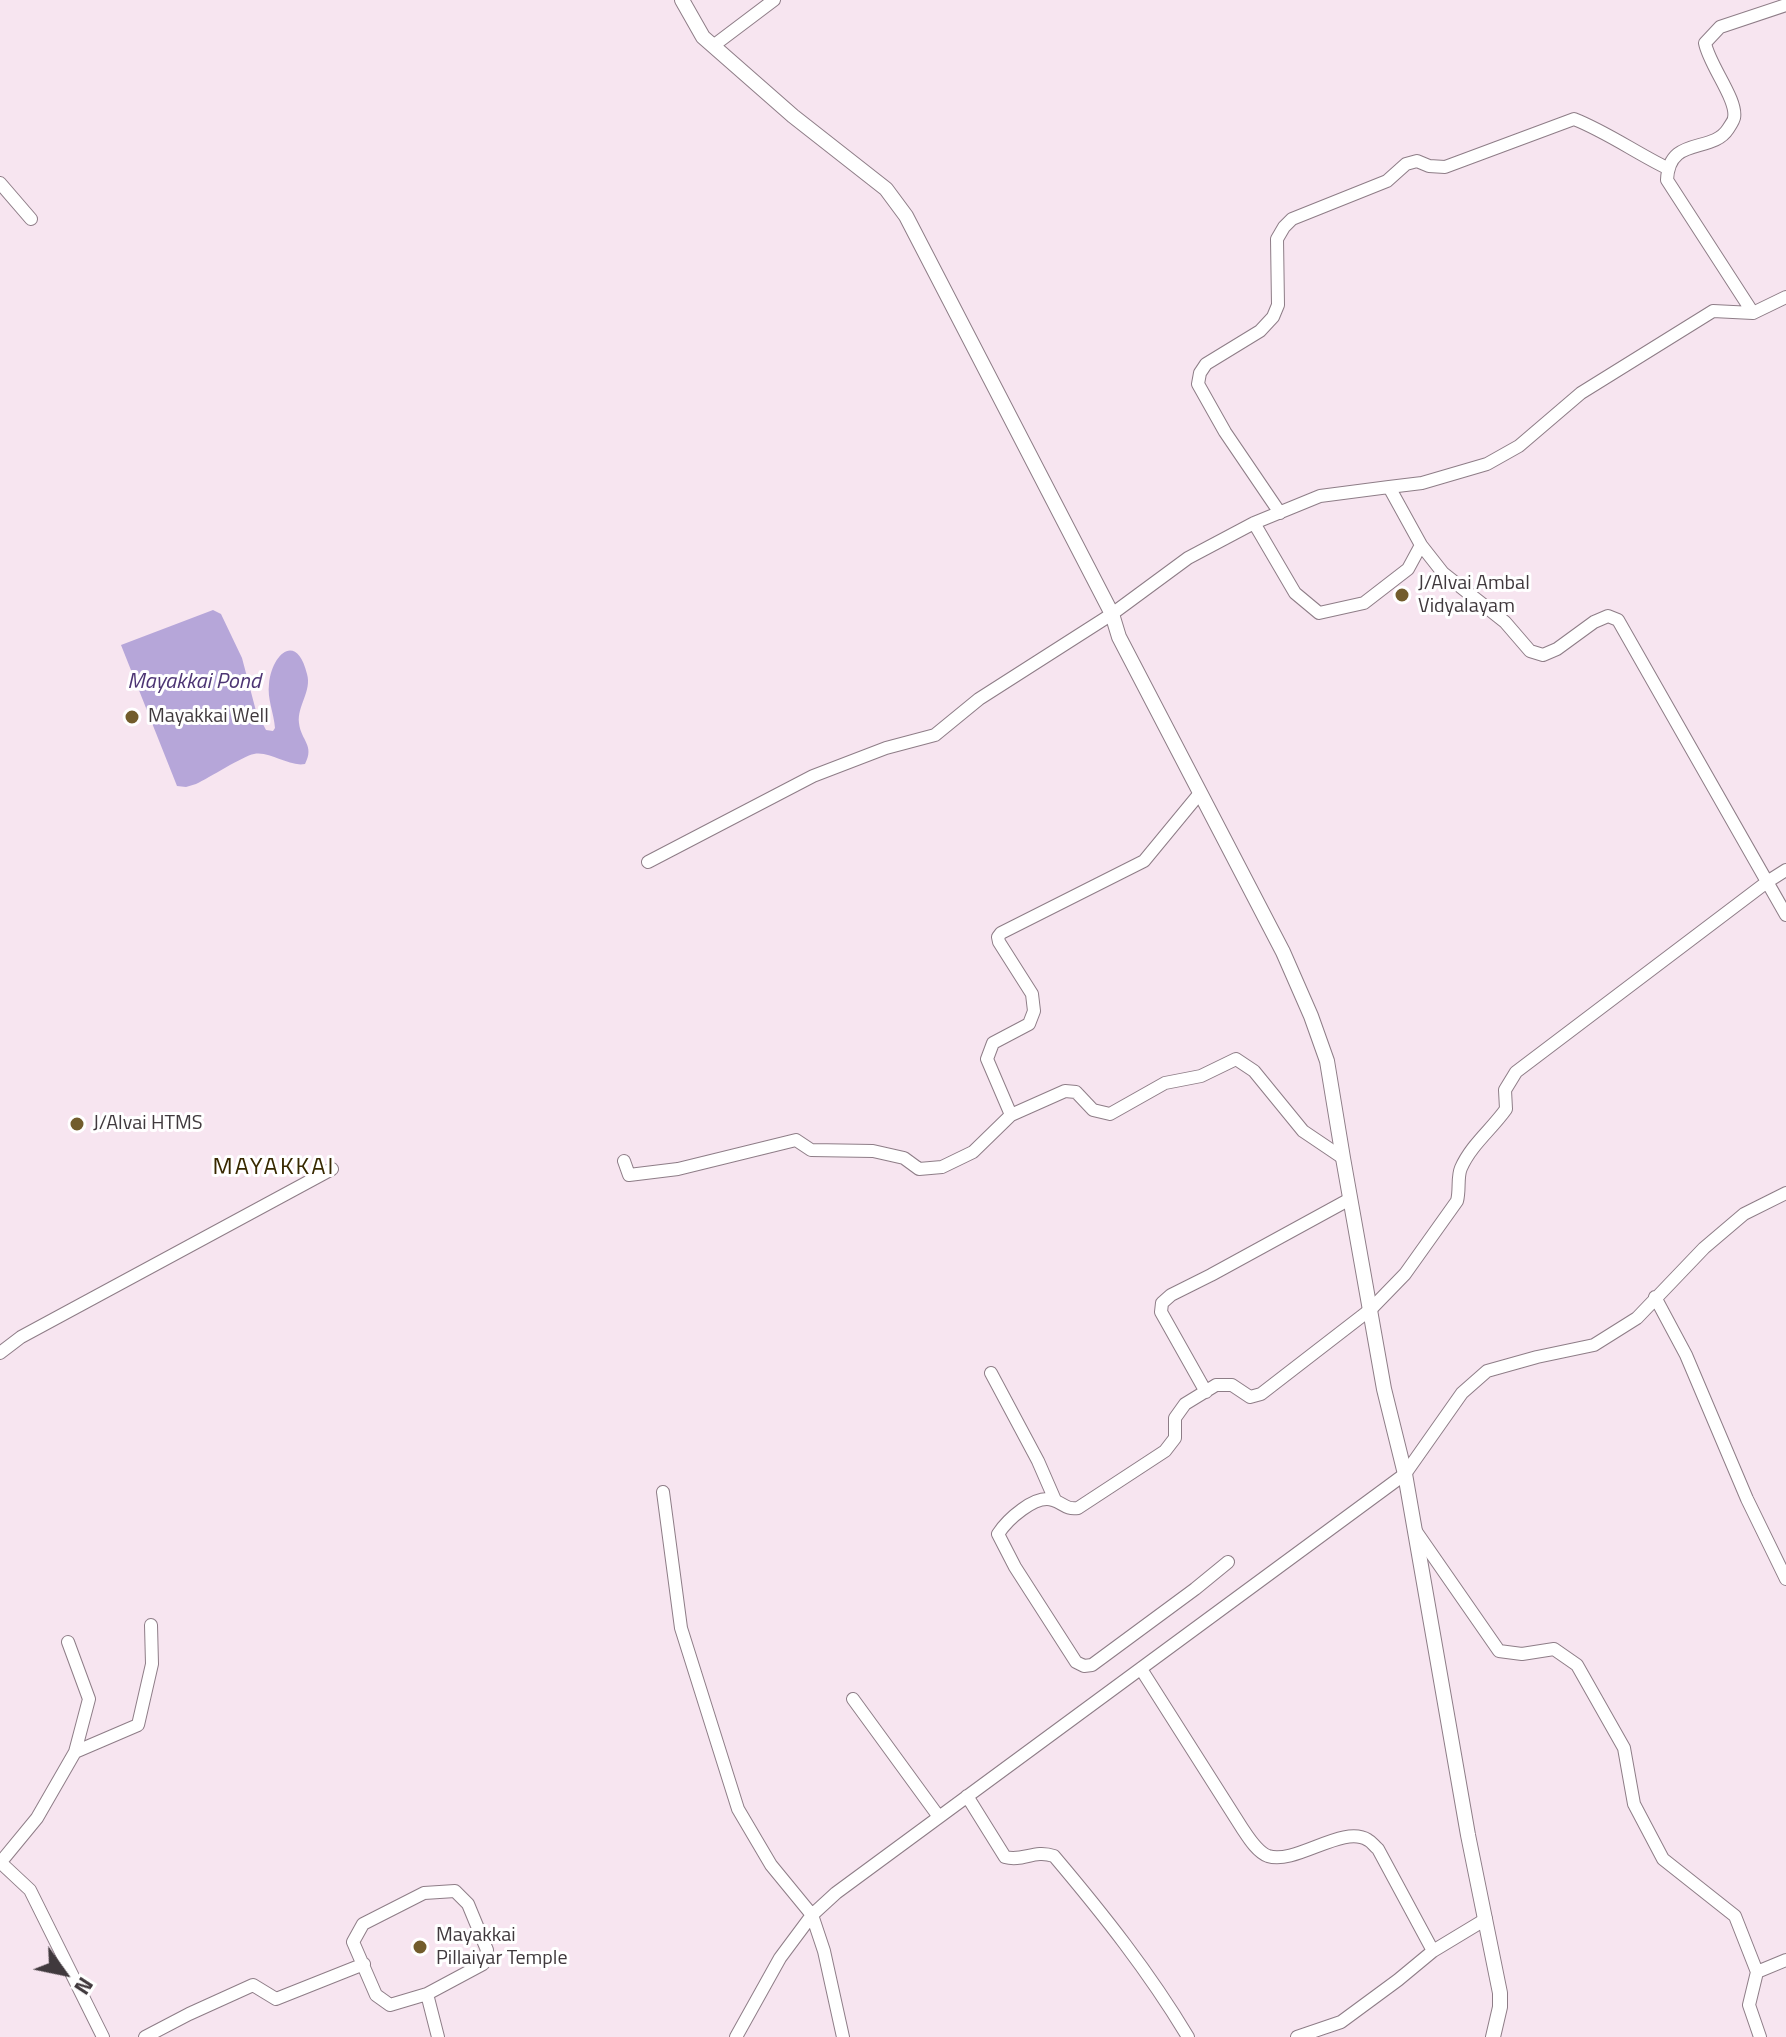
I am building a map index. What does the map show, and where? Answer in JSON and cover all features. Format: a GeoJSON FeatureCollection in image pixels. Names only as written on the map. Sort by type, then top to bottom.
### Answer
{"type":"FeatureCollection","features":[{"type":"Feature","properties":{"kind":"street"},"geometry":{"type":"LineString","coordinates":[[682,0],[703,37],[793,116],[886,189],[906,216],[1112,614],[1119,637],[1283,952],[1311,1016],[1327,1061],[1384,1389],[1405,1474],[1468,1835],[1500,1993],[1493,2037]]}},
{"type":"Feature","properties":{"kind":"street"},"geometry":{"type":"LineString","coordinates":[[713,46],[774,0]]}},
{"type":"Feature","properties":{"kind":"street"},"geometry":{"type":"LineString","coordinates":[[1753,313],[1667,180],[1667,168],[1677,153],[1724,135],[1734,119],[1733,105],[1707,55],[1705,43],[1720,27],[1786,5]]}},
{"type":"Feature","properties":{"kind":"street"},"geometry":{"type":"LineString","coordinates":[[1280,513],[1225,432],[1198,384],[1206,364],[1260,331],[1273,317],[1278,305],[1277,239],[1292,219],[1387,181],[1406,164],[1417,161],[1445,167],[1574,119],[1591,125],[1667,168]]}},
{"type":"Feature","properties":{"kind":"street"},"geometry":{"type":"LineString","coordinates":[[0,183],[31,219]]}},
{"type":"Feature","properties":{"kind":"street"},"geometry":{"type":"LineString","coordinates":[[648,862],[813,776],[886,748],[935,735],[979,699],[1112,614],[1188,558],[1254,523],[1320,496],[1422,483],[1487,464],[1519,446],[1581,393],[1713,311],[1753,313],[1786,297]]}},
{"type":"Feature","properties":{"kind":"street"},"geometry":{"type":"LineString","coordinates":[[1389,487],[1421,545],[1443,573],[1505,622],[1530,651],[1543,655],[1557,649],[1594,622],[1608,616],[1618,620],[1786,915]]}},
{"type":"Feature","properties":{"kind":"street"},"geometry":{"type":"LineString","coordinates":[[1254,523],[1295,593],[1319,613],[1364,603],[1408,569],[1421,545]]}},
{"type":"Feature","properties":{"kind":"street"},"geometry":{"type":"LineString","coordinates":[[1011,1115],[987,1059],[993,1043],[1029,1024],[1034,1011],[1032,994],[998,937],[1144,861],[1200,793]]}},
{"type":"Feature","properties":{"kind":"street"},"geometry":{"type":"LineString","coordinates":[[1228,1562],[1123,1643],[1092,1665],[1084,1666],[1076,1662],[998,1534],[1028,1504],[1047,1499],[1070,1509],[1078,1508],[1165,1451],[1175,1438],[1175,1418],[1185,1404],[1216,1385],[1232,1385],[1250,1397],[1261,1394],[1371,1309],[1405,1274],[1457,1201],[1460,1171],[1472,1150],[1506,1109],[1505,1090],[1516,1072],[1786,870]]}},
{"type":"Feature","properties":{"kind":"street"},"geometry":{"type":"LineString","coordinates":[[624,1161],[629,1175],[678,1169],[796,1140],[811,1150],[873,1151],[904,1158],[919,1169],[942,1167],[973,1152],[1011,1115],[1065,1091],[1076,1092],[1093,1110],[1110,1114],[1165,1083],[1201,1076],[1236,1059],[1254,1071],[1303,1131],[1343,1158]]}},
{"type":"Feature","properties":{"kind":"street"},"geometry":{"type":"LineString","coordinates":[[0,1353],[21,1337],[332,1169]]}},
{"type":"Feature","properties":{"kind":"street"},"geometry":{"type":"LineString","coordinates":[[736,2037],[780,1958],[812,1915],[836,1893],[1405,1474],[1462,1393],[1487,1371],[1594,1345],[1637,1318],[1704,1248],[1744,1214],[1786,1193]]}},
{"type":"Feature","properties":{"kind":"street"},"geometry":{"type":"LineString","coordinates":[[1206,1392],[1161,1312],[1162,1303],[1171,1295],[1350,1199]]}},
{"type":"Feature","properties":{"kind":"street"},"geometry":{"type":"LineString","coordinates":[[1655,1297],[1686,1355],[1747,1499],[1786,1579]]}},
{"type":"Feature","properties":{"kind":"street"},"geometry":{"type":"LineString","coordinates":[[991,1373],[1055,1500]]}},
{"type":"Feature","properties":{"kind":"street"},"geometry":{"type":"LineString","coordinates":[[663,1492],[681,1628],[738,1809],[771,1865],[812,1915],[824,1951],[843,2037]]}},
{"type":"Feature","properties":{"kind":"street"},"geometry":{"type":"LineString","coordinates":[[1413,1527],[1499,1651],[1522,1654],[1554,1649],[1577,1665],[1624,1748],[1634,1804],[1663,1859],[1735,1916],[1757,1972],[1749,2005],[1760,2037]]}},
{"type":"Feature","properties":{"kind":"street"},"geometry":{"type":"LineString","coordinates":[[75,1752],[138,1725],[152,1664],[151,1625]]}},
{"type":"Feature","properties":{"kind":"street"},"geometry":{"type":"LineString","coordinates":[[68,1642],[89,1699],[75,1752],[37,1818],[0,1863],[30,1890],[103,2037]]}},
{"type":"Feature","properties":{"kind":"street"},"geometry":{"type":"LineString","coordinates":[[1141,1669],[1256,1847],[1268,1856],[1287,1856],[1347,1836],[1366,1838],[1378,1849],[1433,1951]]}},
{"type":"Feature","properties":{"kind":"street"},"geometry":{"type":"LineString","coordinates":[[853,1699],[939,1817]]}},
{"type":"Feature","properties":{"kind":"street"},"geometry":{"type":"LineString","coordinates":[[967,1796],[1005,1857],[1013,1859],[1043,1852],[1054,1856],[1105,1916],[1163,1995],[1188,2037]]}},
{"type":"Feature","properties":{"kind":"street"},"geometry":{"type":"LineString","coordinates":[[455,1891],[468,1904],[487,1950],[483,1964],[427,1994],[390,2005],[376,1995],[364,1964],[353,1942],[363,1924],[424,1893],[455,1891]]}},
{"type":"Feature","properties":{"kind":"street"},"geometry":{"type":"LineString","coordinates":[[1297,2037],[1341,2022],[1433,1951],[1486,1919]]}},
{"type":"Feature","properties":{"kind":"street"},"geometry":{"type":"LineString","coordinates":[[1757,1972],[1786,1960]]}},
{"type":"Feature","properties":{"kind":"street"},"geometry":{"type":"LineString","coordinates":[[145,2037],[253,1985],[276,1999],[364,1964]]}},
{"type":"Feature","properties":{"kind":"street"},"geometry":{"type":"LineString","coordinates":[[427,1994],[438,2037]]}},
{"type":"Feature","properties":{"kind":"water","name":"Mayakkai Pond"},"geometry":{"type":"Polygon","coordinates":[[[213,610],[221,614],[242,658],[256,711],[266,730],[273,731],[275,728],[269,690],[275,663],[285,652],[291,651],[303,661],[308,680],[299,723],[308,747],[308,758],[305,764],[299,764],[254,754],[196,784],[177,786],[121,645],[213,610]]]}},
{"type":"Feature","properties":{"kind":"place","name":"J/Alvai Ambal Vidyalayam"},"geometry":{"type":"Point","coordinates":[1402,595]}},
{"type":"Feature","properties":{"kind":"place","name":"Mayakkai Well"},"geometry":{"type":"Point","coordinates":[132,717]}},
{"type":"Feature","properties":{"kind":"place","name":"J/Alvai HTMS"},"geometry":{"type":"Point","coordinates":[77,1124]}},
{"type":"Feature","properties":{"kind":"place","name":"Mayakkai Pillaiyar Temple"},"geometry":{"type":"Point","coordinates":[420,1947]}},
{"type":"Feature","properties":{"kind":"district","name":"MAYAKKAI"},"geometry":{"type":"Point","coordinates":[274,1168]}}]}
